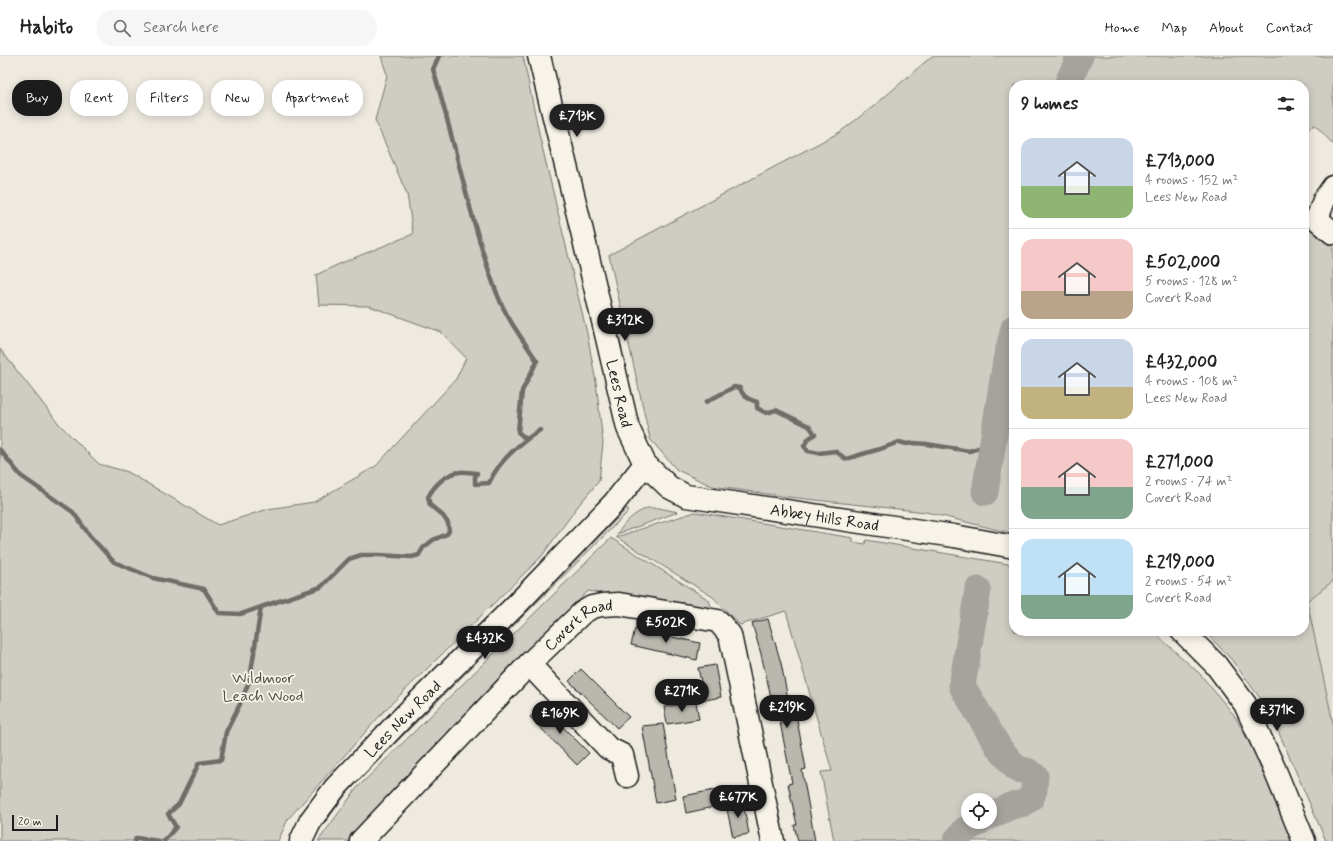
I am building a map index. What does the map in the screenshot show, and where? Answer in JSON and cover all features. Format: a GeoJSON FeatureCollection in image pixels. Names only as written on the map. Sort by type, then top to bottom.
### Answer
{"type":"FeatureCollection","features":[{"type":"Feature","properties":{"kind":"street","name":"Lees Road"},"geometry":{"type":"LineString","coordinates":[[539,56],[628,428],[644,464]]}},
{"type":"Feature","properties":{"kind":"street"},"geometry":{"type":"LineString","coordinates":[[1333,186],[1324,200],[1317,219],[1333,233]]}},
{"type":"Feature","properties":{"kind":"street","name":"Abbey Hills Road"},"geometry":{"type":"LineString","coordinates":[[644,464],[668,486],[686,496],[954,536],[1009,546]]}},
{"type":"Feature","properties":{"kind":"street","name":"Lees New Road"},"geometry":{"type":"LineString","coordinates":[[301,841],[311,820],[335,788],[614,503],[644,464]]}},
{"type":"Feature","properties":{"kind":"street","name":"Covert Road"},"geometry":{"type":"LineString","coordinates":[[361,841],[529,664],[582,613],[592,607],[619,604],[718,621],[730,635],[773,841]]}},
{"type":"Feature","properties":{"kind":"street"},"geometry":{"type":"LineString","coordinates":[[1188,636],[1216,665],[1244,704],[1274,768],[1304,841]]}},
{"type":"Feature","properties":{"kind":"street","name":"Covert Road"},"geometry":{"type":"LineString","coordinates":[[529,664],[608,748],[622,756],[627,776]]}},
{"type":"Feature","properties":{"kind":"shaded area"},"geometry":{"type":"Polygon","coordinates":[[[1333,581],[1333,723],[1309,609],[1309,599],[1333,581]]]}},
{"type":"Feature","properties":{"kind":"green space","name":"Wildmoor Leach Wood"},"geometry":{"type":"Polygon","coordinates":[[[381,56],[523,56],[540,138],[587,333],[596,382],[603,443],[599,481],[578,506],[541,557],[385,710],[288,819],[278,841],[0,841],[0,349],[59,424],[99,464],[128,472],[218,525],[268,509],[314,502],[376,466],[456,379],[466,358],[441,332],[369,306],[319,305],[316,275],[413,234],[407,194],[375,120],[387,75],[381,56]]]}},
{"type":"Feature","properties":{"kind":"green space"},"geometry":{"type":"Polygon","coordinates":[[[932,56],[1333,56],[1333,144],[1315,125],[1309,128],[1309,80],[1009,80],[1009,533],[926,512],[788,497],[712,486],[677,470],[650,439],[609,255],[840,132],[874,106],[932,56]]]}},
{"type":"Feature","properties":{"kind":"green space"},"geometry":{"type":"Polygon","coordinates":[[[1309,229],[1317,229],[1333,245],[1333,581],[1309,599],[1309,229]]]}},
{"type":"Feature","properties":{"kind":"green space"},"geometry":{"type":"Polygon","coordinates":[[[627,508],[629,510],[628,512],[352,786],[318,832],[314,841],[310,841],[315,831],[349,785],[627,508]]]}},
{"type":"Feature","properties":{"kind":"green space"},"geometry":{"type":"Polygon","coordinates":[[[647,508],[659,508],[678,512],[617,534],[623,525],[637,513],[647,508]]]}},
{"type":"Feature","properties":{"kind":"green space"},"geometry":{"type":"Polygon","coordinates":[[[695,512],[853,538],[853,542],[865,544],[866,540],[1009,564],[1009,636],[1158,636],[1200,674],[1234,715],[1264,769],[1294,841],[834,841],[821,772],[832,771],[786,611],[740,625],[713,597],[616,537],[695,512]]]}},
{"type":"Feature","properties":{"kind":"green space"},"geometry":{"type":"Polygon","coordinates":[[[611,538],[709,600],[714,615],[588,591],[354,841],[318,841],[357,788],[611,538]]]}},
{"type":"Feature","properties":{"kind":"green space"},"geometry":{"type":"Polygon","coordinates":[[[1309,610],[1333,723],[1333,841],[1326,841],[1269,710],[1231,659],[1209,636],[1309,636],[1309,610]]]}},
{"type":"Feature","properties":{"kind":"building"},"geometry":{"type":"Polygon","coordinates":[[[768,619],[781,663],[789,704],[794,703],[806,769],[802,770],[815,841],[798,841],[794,825],[797,825],[788,784],[792,783],[775,697],[771,697],[752,623],[768,619]]]}},
{"type":"Feature","properties":{"kind":"building"},"geometry":{"type":"Polygon","coordinates":[[[635,629],[700,643],[697,660],[631,645],[635,629]]]}},
{"type":"Feature","properties":{"kind":"building"},"geometry":{"type":"Polygon","coordinates":[[[715,665],[721,697],[705,700],[698,668],[715,665]]]}},
{"type":"Feature","properties":{"kind":"building"},"geometry":{"type":"Polygon","coordinates":[[[581,669],[629,717],[617,728],[569,681],[581,669]]]}},
{"type":"Feature","properties":{"kind":"building"},"geometry":{"type":"Polygon","coordinates":[[[696,702],[699,719],[667,724],[664,707],[696,702]]]}},
{"type":"Feature","properties":{"kind":"building"},"geometry":{"type":"Polygon","coordinates":[[[542,706],[589,753],[577,765],[530,717],[542,706]]]}},
{"type":"Feature","properties":{"kind":"building"},"geometry":{"type":"Polygon","coordinates":[[[663,724],[676,799],[656,803],[642,726],[663,724]]]}},
{"type":"Feature","properties":{"kind":"building"},"geometry":{"type":"Polygon","coordinates":[[[715,790],[718,806],[686,813],[683,796],[715,790]]]}},
{"type":"Feature","properties":{"kind":"building"},"geometry":{"type":"Polygon","coordinates":[[[743,802],[749,834],[733,837],[726,805],[743,802]]]}},
{"type":"Feature","properties":{"kind":"waterway"},"geometry":{"type":"LineString","coordinates":[[439,56],[433,69],[485,259],[496,291],[506,313],[537,361],[522,391],[518,432],[526,439]]}},
{"type":"Feature","properties":{"kind":"waterway"},"geometry":{"type":"LineString","coordinates":[[1069,80],[1080,56]]}},
{"type":"Feature","properties":{"kind":"waterway"},"geometry":{"type":"LineString","coordinates":[[985,492],[1009,349]]}},
{"type":"Feature","properties":{"kind":"waterway"},"geometry":{"type":"LineString","coordinates":[[706,402],[734,387],[740,388],[746,397],[757,402],[757,408],[766,413],[776,410],[809,426],[815,434],[808,439],[804,446],[808,451],[819,453],[835,451],[846,459],[899,442],[907,444],[927,444],[969,451],[982,447],[984,439],[994,434]]}},
{"type":"Feature","properties":{"kind":"waterway"},"geometry":{"type":"LineString","coordinates":[[164,841],[176,827],[168,814],[179,804],[199,763],[221,760],[226,732],[240,704],[250,679],[261,607],[321,587],[349,559],[361,555],[412,557],[419,555],[423,548],[433,540],[447,534],[449,531],[448,523],[443,516],[430,505],[428,497],[437,485],[445,477],[462,472],[477,473],[475,477],[475,484],[489,483],[498,467],[504,460],[540,430]]}},
{"type":"Feature","properties":{"kind":"waterway"},"geometry":{"type":"LineString","coordinates":[[0,450],[21,476],[73,512],[90,536],[114,562],[153,578],[204,589],[219,613],[241,614],[261,607]]}},
{"type":"Feature","properties":{"kind":"waterway"},"geometry":{"type":"LineString","coordinates":[[978,590],[962,686],[999,748],[1017,769],[1027,771],[1035,776],[1034,790],[1031,798],[1024,803],[1011,806],[997,813]]}},
{"type":"Feature","properties":{"kind":"waterway"},"geometry":{"type":"LineString","coordinates":[[956,841],[967,829]]}},
{"type":"Feature","properties":{"kind":"waterway"},"geometry":{"type":"LineString","coordinates":[[135,841],[136,838],[159,841]]}}]}
